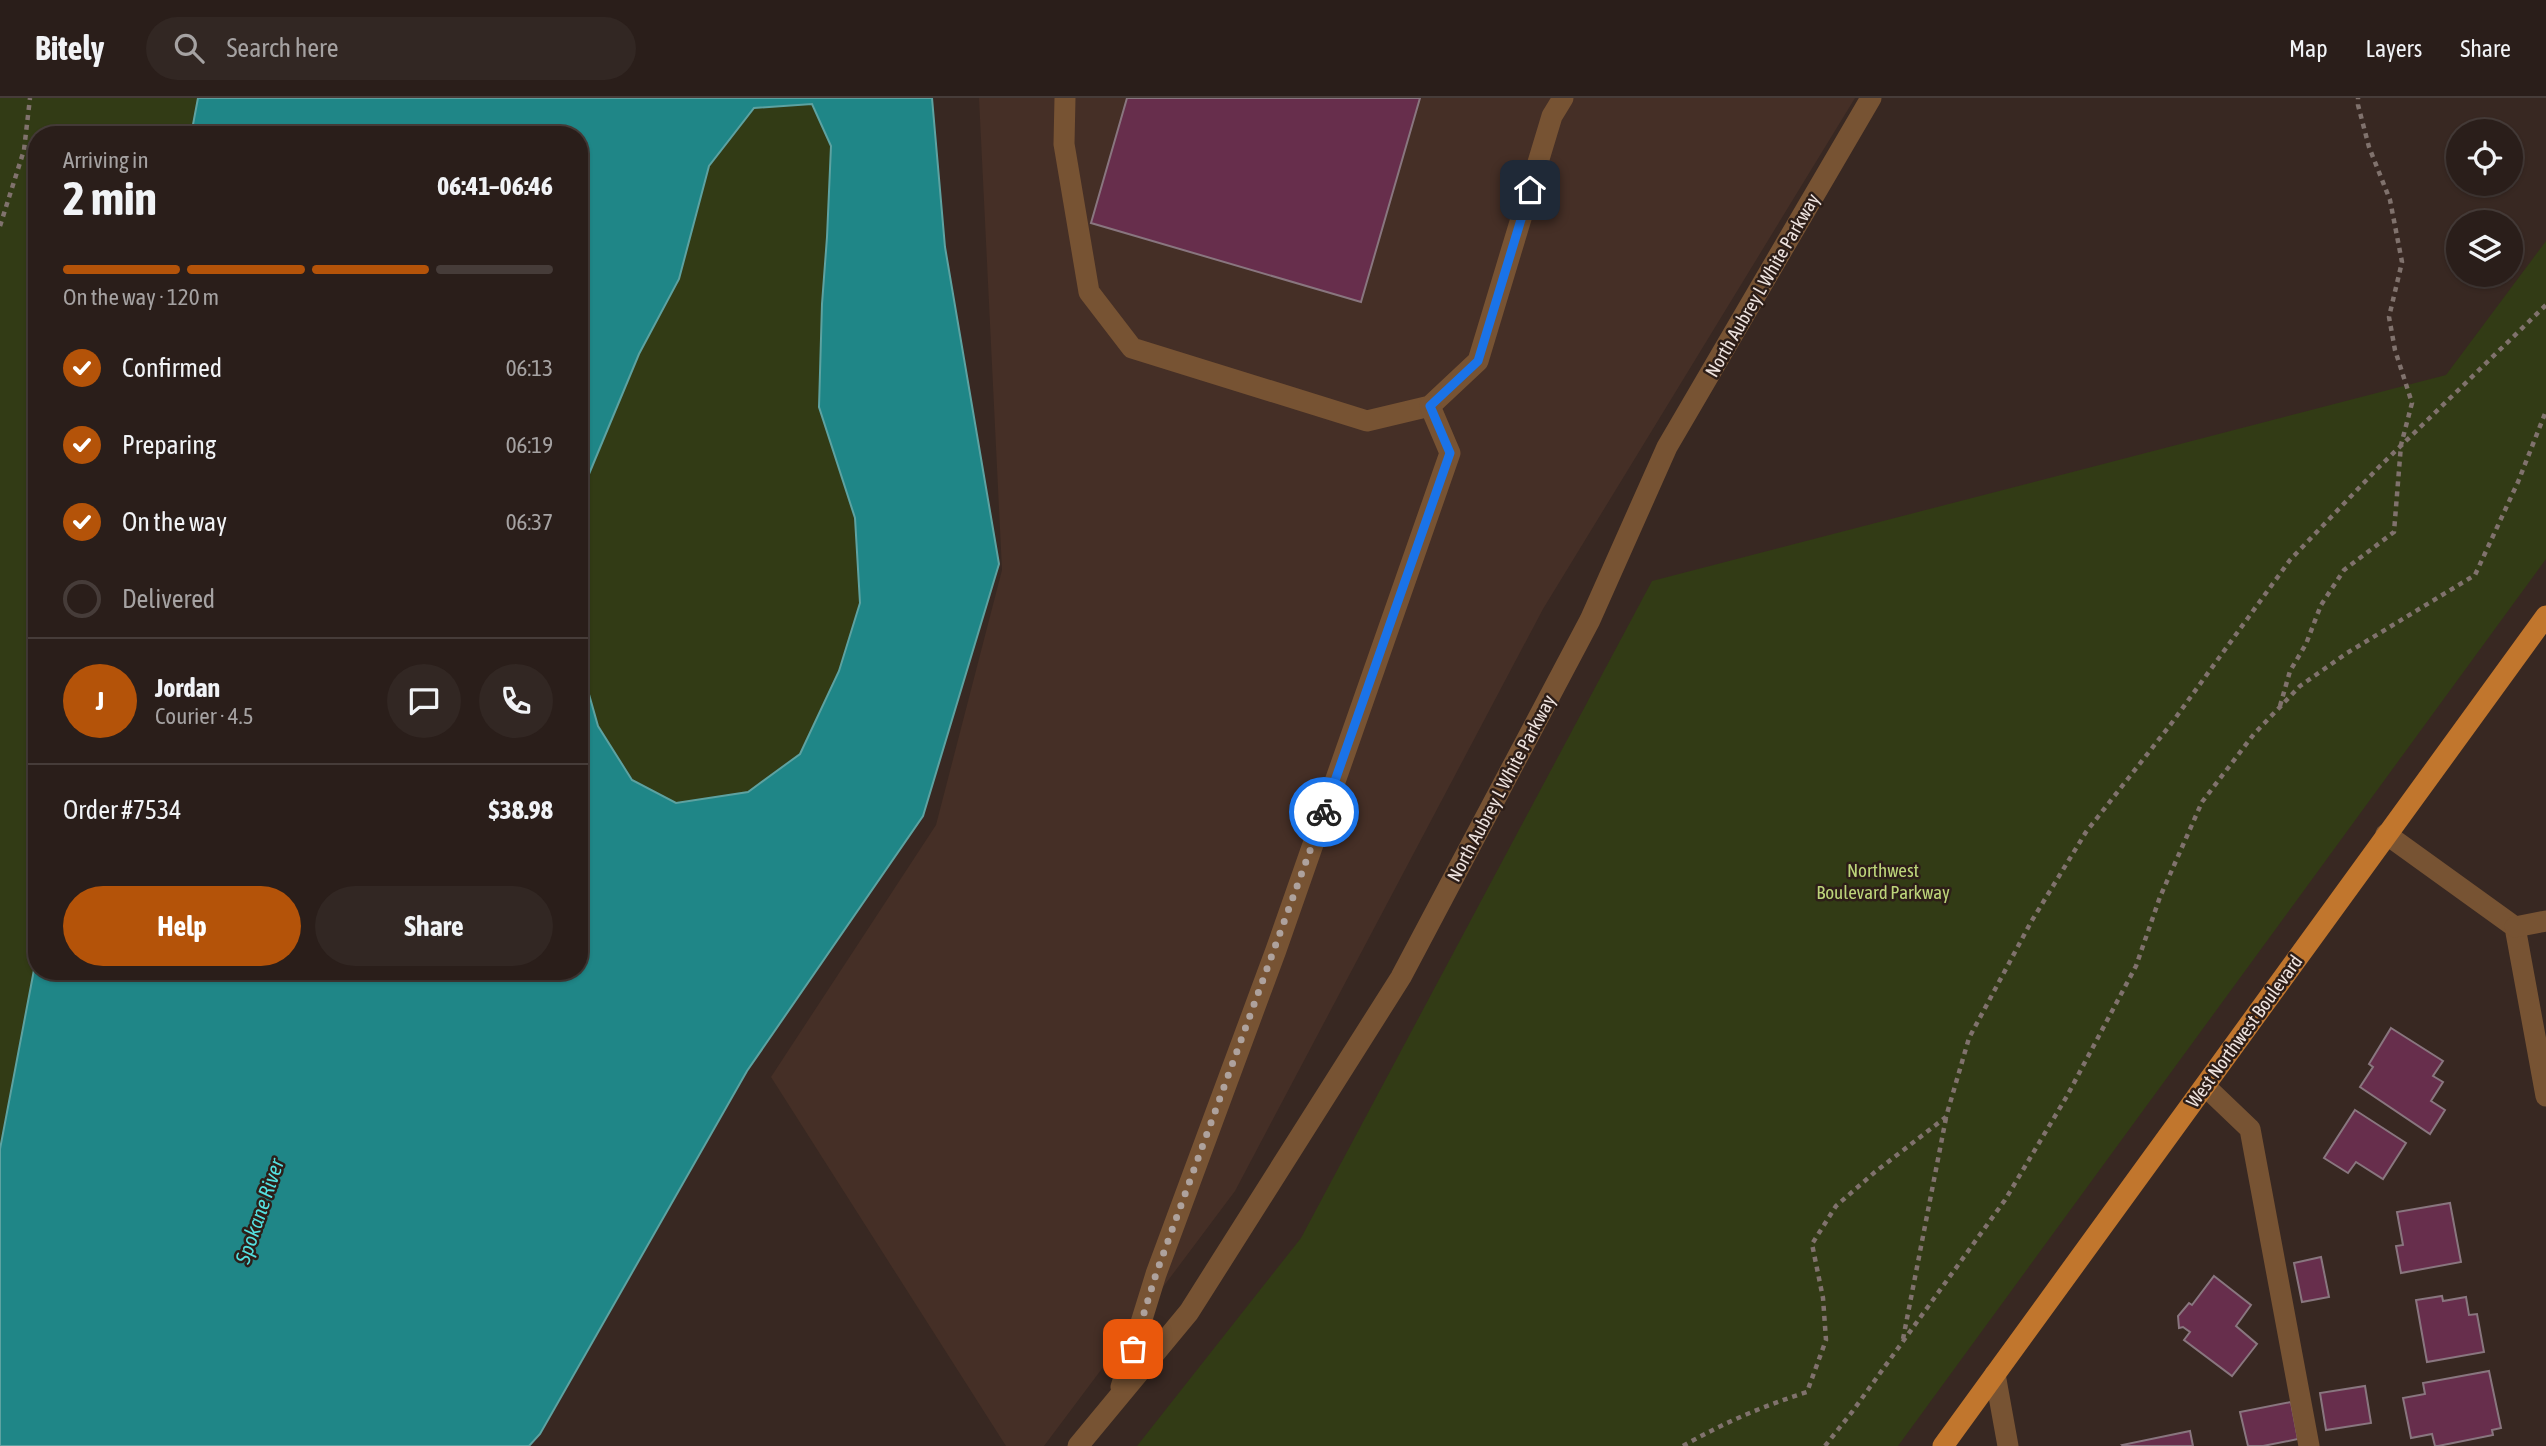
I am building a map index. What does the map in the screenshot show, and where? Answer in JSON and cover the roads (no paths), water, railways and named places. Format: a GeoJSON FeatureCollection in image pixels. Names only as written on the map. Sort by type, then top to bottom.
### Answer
{"type":"FeatureCollection","features":[{"type":"Feature","properties":{"kind":"main road","name":"West Northwest Boulevard"},"geometry":{"type":"LineString","coordinates":[[1943,1446],[2546,616]]}},
{"type":"Feature","properties":{"kind":"street"},"geometry":{"type":"LineString","coordinates":[[1065,98],[1064,144],[1088,292],[1132,348],[1367,421],[1430,406],[1478,361],[1552,116],[1563,98]]}},
{"type":"Feature","properties":{"kind":"street","name":"North Aubrey L White Parkway"},"geometry":{"type":"LineString","coordinates":[[1078,1446],[1189,1312],[1401,978],[1590,620],[1667,447],[1871,98]]}},
{"type":"Feature","properties":{"kind":"street"},"geometry":{"type":"LineString","coordinates":[[1117,1399],[1156,1274],[1276,950],[1450,453],[1430,406]]}},
{"type":"Feature","properties":{"kind":"street"},"geometry":{"type":"LineString","coordinates":[[2386,834],[2515,927],[2546,1096]]}},
{"type":"Feature","properties":{"kind":"street"},"geometry":{"type":"LineString","coordinates":[[2515,927],[2546,921]]}},
{"type":"Feature","properties":{"kind":"street"},"geometry":{"type":"LineString","coordinates":[[2205,1086],[2250,1129],[2309,1446]]}},
{"type":"Feature","properties":{"kind":"street"},"geometry":{"type":"LineString","coordinates":[[1995,1374],[2008,1446]]}},
{"type":"Feature","properties":{"kind":"water","name":"Spokane River"},"geometry":{"type":"Polygon","coordinates":[[[198,98],[932,98],[945,247],[999,564],[923,816],[747,1071],[540,1434],[529,1446],[0,1446],[0,1149],[32,980],[588,980],[588,691],[598,726],[632,780],[676,803],[748,792],[800,754],[839,671],[860,603],[855,518],[819,407],[831,146],[812,104],[754,108],[709,166],[679,279],[639,354],[588,476],[588,126],[193,126],[198,98]]]}},
{"type":"Feature","properties":{"kind":"park label","name":"Northwest Boulevard Parkway"},"geometry":{"type":"Point","coordinates":[1883,881]}}]}
